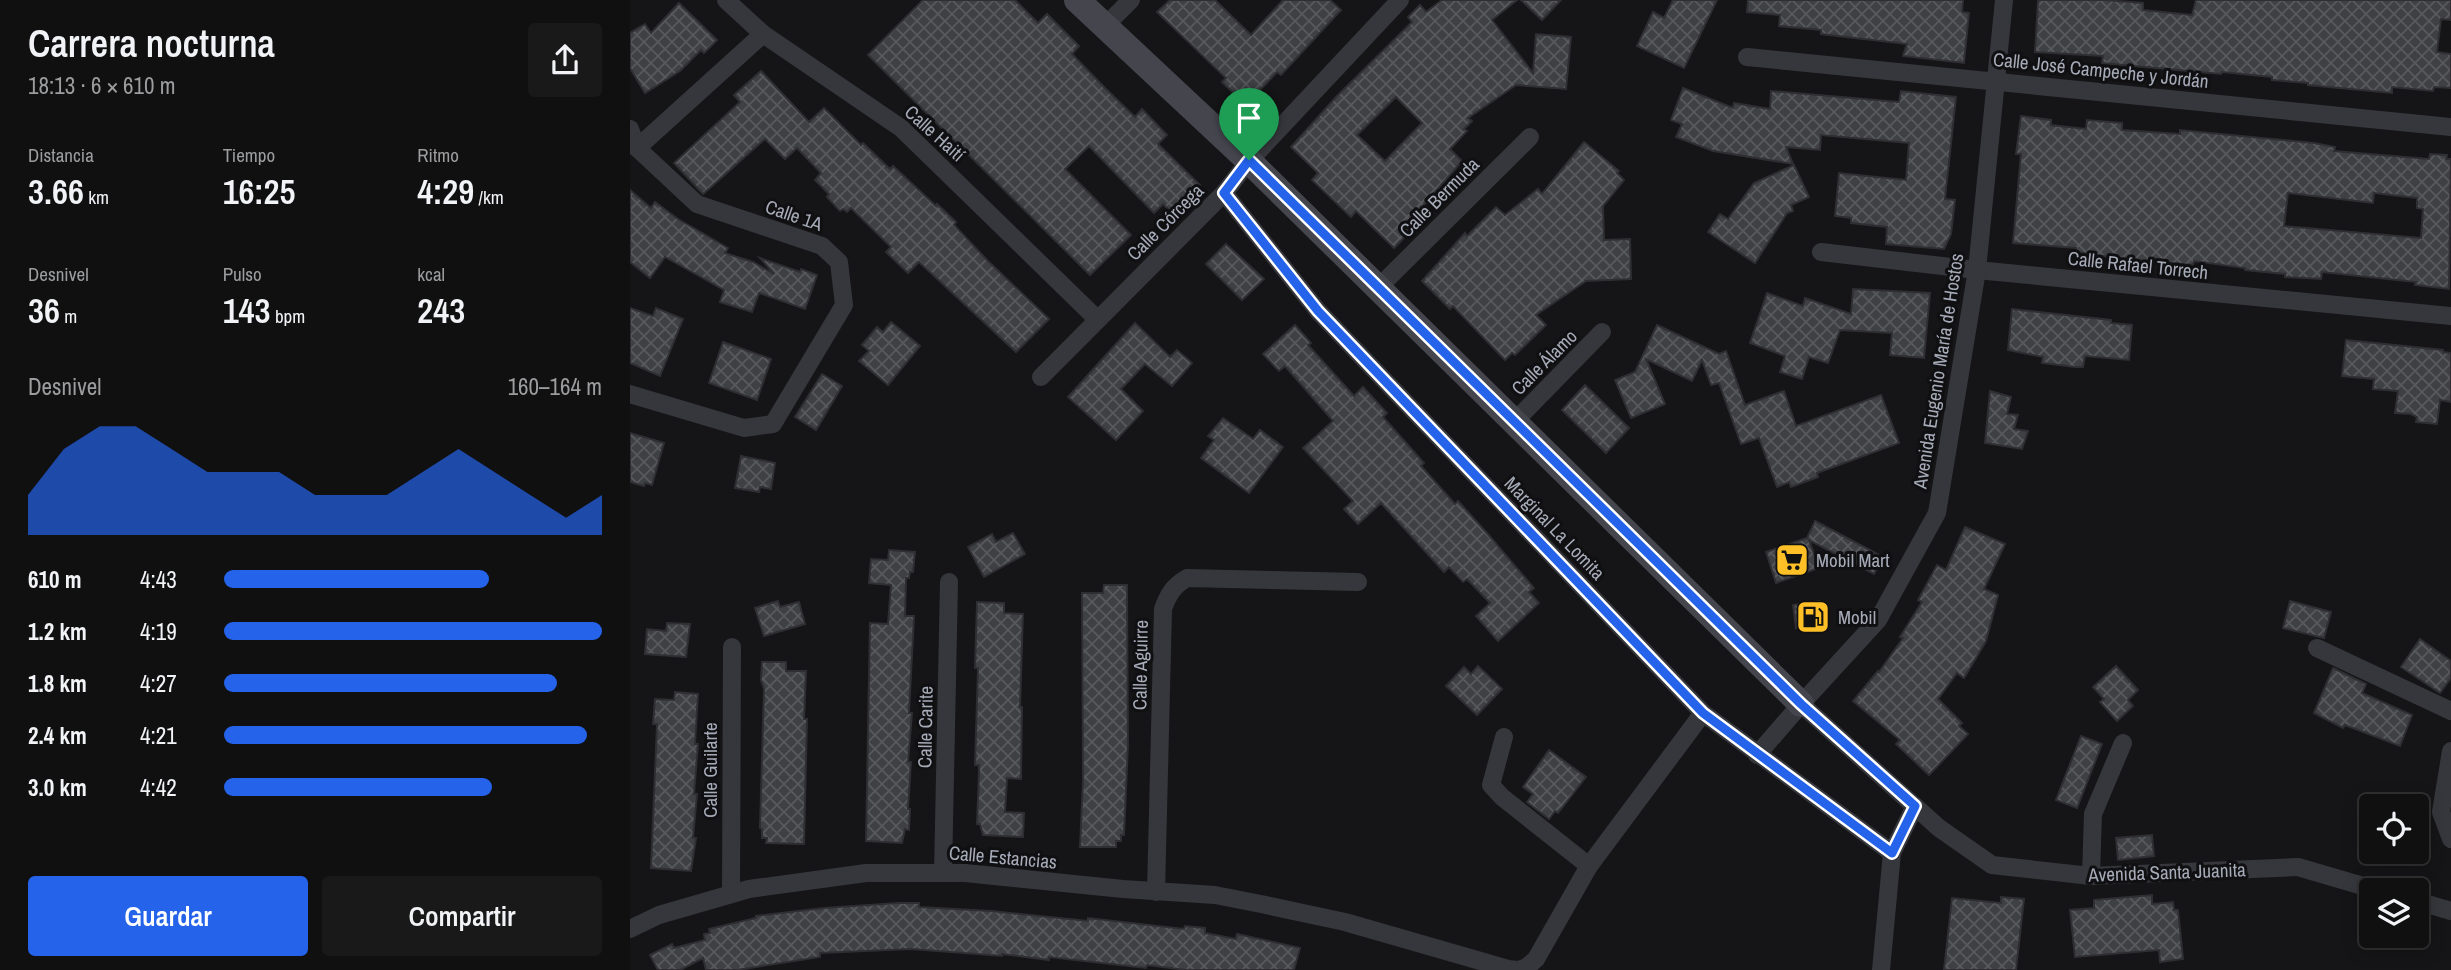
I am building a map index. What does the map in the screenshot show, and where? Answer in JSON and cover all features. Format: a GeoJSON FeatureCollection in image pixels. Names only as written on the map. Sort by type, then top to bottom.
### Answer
{"type":"FeatureCollection","features":[{"type":"Feature","properties":{"kind":"street","name":"Calle Haití"},"geometry":{"type":"LineString","coordinates":[[726,0],[764,34],[901,128],[1097,319]]}},
{"type":"Feature","properties":{"kind":"street","name":"Avenida Santa Juanita"},"geometry":{"type":"LineString","coordinates":[[1077,0],[1249,160],[1801,704],[1939,828],[1992,865],[2091,876],[2298,867],[2359,885]]}},
{"type":"Feature","properties":{"kind":"street"},"geometry":{"type":"LineString","coordinates":[[1106,25],[1131,0]]}},
{"type":"Feature","properties":{"kind":"street","name":"Calle Córcega"},"geometry":{"type":"LineString","coordinates":[[1041,377],[1224,193],[1249,160],[1400,0]]}},
{"type":"Feature","properties":{"kind":"street","name":"Avenida Eugenio María de Hostos"},"geometry":{"type":"LineString","coordinates":[[1757,755],[1878,620],[1937,513],[1977,270],[2004,0]]}},
{"type":"Feature","properties":{"kind":"street"},"geometry":{"type":"LineString","coordinates":[[630,129],[637,148],[764,34]]}},
{"type":"Feature","properties":{"kind":"street","name":"Calle José Campeche y Jordán"},"geometry":{"type":"LineString","coordinates":[[1747,57],[2451,127]]}},
{"type":"Feature","properties":{"kind":"street","name":"Calle Bermuda"},"geometry":{"type":"LineString","coordinates":[[1378,288],[1530,137]]}},
{"type":"Feature","properties":{"kind":"street","name":"Calle 1A"},"geometry":{"type":"LineString","coordinates":[[630,394],[744,428],[773,424],[844,305],[839,262],[822,246],[697,204],[637,148]]}},
{"type":"Feature","properties":{"kind":"street","name":"Marginal La Lomita"},"geometry":{"type":"LineString","coordinates":[[1224,193],[1318,311],[1703,713],[1892,853]]}},
{"type":"Feature","properties":{"kind":"street","name":"Calle Rafael Torrech"},"geometry":{"type":"LineString","coordinates":[[1821,252],[1977,270],[2451,316]]}},
{"type":"Feature","properties":{"kind":"street","name":"Calle Álamo"},"geometry":{"type":"LineString","coordinates":[[1515,421],[1602,332]]}},
{"type":"Feature","properties":{"kind":"street","name":"Calle Aguirre"},"geometry":{"type":"LineString","coordinates":[[1156,892],[1163,609],[1168,595],[1186,578],[1358,582]]}},
{"type":"Feature","properties":{"kind":"street","name":"Calle Carite"},"geometry":{"type":"LineString","coordinates":[[943,873],[949,582]]}},
{"type":"Feature","properties":{"kind":"street","name":"Calle Guilarte"},"geometry":{"type":"LineString","coordinates":[[731,893],[732,647]]}},
{"type":"Feature","properties":{"kind":"street"},"geometry":{"type":"LineString","coordinates":[[2317,648],[2451,711]]}},
{"type":"Feature","properties":{"kind":"street"},"geometry":{"type":"LineString","coordinates":[[1519,970],[1536,959],[1589,866],[1703,713]]}},
{"type":"Feature","properties":{"kind":"street"},"geometry":{"type":"LineString","coordinates":[[1504,737],[1490,785],[1589,866]]}},
{"type":"Feature","properties":{"kind":"street"},"geometry":{"type":"LineString","coordinates":[[2091,876],[2092,814],[2123,743]]}},
{"type":"Feature","properties":{"kind":"street"},"geometry":{"type":"LineString","coordinates":[[2451,751],[2441,811],[2451,839]]}},
{"type":"Feature","properties":{"kind":"street"},"geometry":{"type":"LineString","coordinates":[[1881,970],[1892,853],[1915,806]]}},
{"type":"Feature","properties":{"kind":"street","name":"Calle Estancias"},"geometry":{"type":"LineString","coordinates":[[630,929],[659,915],[731,893],[772,885],[866,873],[943,873],[1215,895],[1377,931],[1519,970]]}},
{"type":"Feature","properties":{"kind":"street"},"geometry":{"type":"LineString","coordinates":[[2429,905],[2451,911]]}},
{"type":"Feature","properties":{"kind":"building"},"geometry":{"type":"Polygon","coordinates":[[[923,0],[1015,0],[1038,23],[1047,14],[1079,46],[1072,54],[1105,88],[1135,117],[1142,109],[1167,135],[1158,144],[1200,185],[1172,213],[1163,204],[1154,213],[1089,146],[1065,169],[1131,235],[1090,275],[868,55],[923,0]]]}},
{"type":"Feature","properties":{"kind":"building"},"geometry":{"type":"Polygon","coordinates":[[[1170,0],[1215,0],[1251,35],[1283,0],[1330,0],[1341,10],[1281,75],[1277,72],[1246,105],[1222,82],[1226,78],[1157,12],[1170,0]]]}},
{"type":"Feature","properties":{"kind":"building"},"geometry":{"type":"Polygon","coordinates":[[[1442,0],[1517,0],[1492,20],[1533,73],[1536,34],[1571,37],[1566,89],[1516,85],[1468,118],[1472,121],[1464,129],[1467,131],[1450,149],[1462,161],[1423,206],[1429,212],[1394,248],[1356,211],[1351,217],[1312,180],[1318,173],[1291,147],[1336,97],[1412,22],[1408,17],[1420,5],[1426,12],[1442,0]],[[1396,97],[1357,135],[1385,161],[1422,123],[1396,97]]]}},
{"type":"Feature","properties":{"kind":"building"},"geometry":{"type":"Polygon","coordinates":[[[1521,0],[1561,0],[1542,20],[1521,0]]]}},
{"type":"Feature","properties":{"kind":"building"},"geometry":{"type":"Polygon","coordinates":[[[1673,0],[1717,0],[1684,68],[1637,46],[1653,12],[1664,18],[1673,0]]]}},
{"type":"Feature","properties":{"kind":"building"},"geometry":{"type":"Polygon","coordinates":[[[1748,0],[1963,0],[1962,12],[1969,13],[1964,63],[1903,56],[1907,44],[1779,26],[1780,15],[1747,12],[1748,0]]]}},
{"type":"Feature","properties":{"kind":"building"},"geometry":{"type":"Polygon","coordinates":[[[2038,0],[2143,3],[2143,10],[2192,15],[2196,0],[2451,0],[2451,20],[2441,19],[2437,52],[2451,54],[2451,88],[2434,87],[2433,91],[2392,87],[2392,93],[2308,85],[2272,80],[2272,77],[2102,63],[2103,56],[2035,52],[2038,0]]]}},
{"type":"Feature","properties":{"kind":"building"},"geometry":{"type":"Polygon","coordinates":[[[679,3],[717,40],[704,53],[701,50],[680,71],[645,93],[630,68],[630,33],[645,24],[651,33],[679,3]]]}},
{"type":"Feature","properties":{"kind":"building"},"geometry":{"type":"Polygon","coordinates":[[[761,71],[809,122],[824,108],[861,145],[863,143],[890,169],[893,166],[956,222],[954,225],[988,261],[1049,319],[1016,352],[919,262],[908,273],[886,252],[891,247],[851,208],[847,212],[843,209],[840,211],[827,197],[829,194],[815,180],[821,173],[797,148],[785,159],[765,139],[703,194],[674,163],[740,102],[734,95],[761,71]]]}},
{"type":"Feature","properties":{"kind":"building"},"geometry":{"type":"Polygon","coordinates":[[[1683,88],[1733,108],[1734,103],[1770,109],[1771,91],[1899,102],[1901,91],[1956,97],[1945,199],[1955,200],[1951,234],[1944,249],[1886,244],[1887,227],[1851,223],[1851,218],[1835,216],[1839,173],[1906,180],[1909,143],[1821,135],[1820,150],[1786,147],[1793,164],[1713,151],[1676,137],[1682,124],[1671,120],[1683,88]]]}},
{"type":"Feature","properties":{"kind":"building"},"geometry":{"type":"Polygon","coordinates":[[[2021,116],[2051,120],[2051,125],[2086,129],[2087,120],[2122,123],[2122,130],[2180,134],[2180,130],[2314,143],[2335,147],[2334,151],[2429,159],[2430,154],[2447,155],[2446,159],[2451,159],[2449,289],[2415,285],[2416,282],[2322,272],[2321,279],[2285,277],[2285,274],[2194,261],[2193,265],[2117,258],[2075,252],[2076,248],[2013,243],[2021,154],[2016,154],[2021,116]],[[2288,193],[2284,226],[2421,238],[2423,209],[2417,208],[2417,198],[2374,193],[2373,203],[2288,193]]]}},
{"type":"Feature","properties":{"kind":"building"},"geometry":{"type":"Polygon","coordinates":[[[1584,142],[1619,171],[1617,173],[1624,180],[1603,206],[1604,240],[1630,239],[1631,279],[1586,281],[1536,315],[1546,325],[1515,355],[1512,353],[1505,360],[1453,306],[1450,309],[1422,281],[1465,233],[1467,236],[1496,207],[1505,215],[1538,189],[1542,194],[1584,142]]]}},
{"type":"Feature","properties":{"kind":"building"},"geometry":{"type":"Polygon","coordinates":[[[1794,165],[1809,197],[1791,205],[1793,211],[1787,213],[1755,263],[1708,232],[1720,214],[1728,219],[1754,183],[1794,165]]]}},
{"type":"Feature","properties":{"kind":"building"},"geometry":{"type":"Polygon","coordinates":[[[630,190],[651,208],[655,202],[678,219],[728,248],[725,253],[753,262],[774,274],[760,258],[817,275],[805,309],[759,293],[752,312],[720,302],[724,290],[665,257],[650,278],[630,262],[630,190]]]}},
{"type":"Feature","properties":{"kind":"building"},"geometry":{"type":"Polygon","coordinates":[[[1226,244],[1264,279],[1242,300],[1206,264],[1226,244]]]}},
{"type":"Feature","properties":{"kind":"building"},"geometry":{"type":"Polygon","coordinates":[[[1853,289],[1930,293],[1924,358],[1890,355],[1892,333],[1840,330],[1828,363],[1809,357],[1802,379],[1780,372],[1785,356],[1750,343],[1767,293],[1803,306],[1805,298],[1851,314],[1853,289]]]}},
{"type":"Feature","properties":{"kind":"building"},"geometry":{"type":"Polygon","coordinates":[[[630,308],[653,316],[656,308],[683,319],[660,376],[630,363],[630,308]]]}},
{"type":"Feature","properties":{"kind":"building"},"geometry":{"type":"Polygon","coordinates":[[[2012,309],[2111,320],[2111,323],[2132,325],[2129,360],[2085,356],[2083,367],[2075,367],[2042,363],[2043,357],[2008,350],[2012,309]]]}},
{"type":"Feature","properties":{"kind":"building"},"geometry":{"type":"Polygon","coordinates":[[[891,322],[920,346],[888,385],[859,361],[869,351],[862,345],[877,327],[883,332],[891,322]]]}},
{"type":"Feature","properties":{"kind":"building"},"geometry":{"type":"Polygon","coordinates":[[[1135,323],[1170,357],[1177,350],[1192,363],[1172,386],[1145,364],[1121,389],[1143,411],[1116,440],[1068,397],[1135,323]]]}},
{"type":"Feature","properties":{"kind":"building"},"geometry":{"type":"Polygon","coordinates":[[[1295,325],[1311,343],[1308,345],[1354,396],[1363,387],[1387,413],[1383,417],[1424,463],[1421,466],[1455,504],[1458,501],[1534,588],[1529,592],[1539,603],[1498,641],[1476,616],[1490,603],[1467,579],[1463,582],[1449,567],[1444,572],[1381,503],[1358,524],[1344,509],[1353,501],[1303,448],[1333,421],[1285,366],[1279,371],[1263,354],[1295,325]]]}},
{"type":"Feature","properties":{"kind":"building"},"geometry":{"type":"Polygon","coordinates":[[[1657,325],[1719,354],[1726,351],[1745,405],[1784,391],[1796,426],[1881,395],[1899,443],[1817,473],[1818,477],[1791,487],[1789,482],[1777,487],[1759,438],[1741,444],[1719,383],[1711,385],[1702,360],[1692,381],[1646,359],[1665,404],[1631,418],[1615,380],[1635,372],[1657,325]]]}},
{"type":"Feature","properties":{"kind":"building"},"geometry":{"type":"Polygon","coordinates":[[[2346,340],[2451,353],[2451,402],[2440,400],[2437,424],[2416,422],[2417,417],[2411,414],[2395,413],[2398,391],[2373,389],[2374,379],[2342,376],[2346,340]]]}},
{"type":"Feature","properties":{"kind":"building"},"geometry":{"type":"Polygon","coordinates":[[[723,342],[771,359],[757,400],[709,383],[723,342]]]}},
{"type":"Feature","properties":{"kind":"building"},"geometry":{"type":"Polygon","coordinates":[[[822,374],[842,386],[816,430],[795,417],[822,374]]]}},
{"type":"Feature","properties":{"kind":"building"},"geometry":{"type":"Polygon","coordinates":[[[1585,385],[1629,428],[1606,453],[1562,410],[1585,385]]]}},
{"type":"Feature","properties":{"kind":"building"},"geometry":{"type":"Polygon","coordinates":[[[1990,391],[2011,397],[2007,414],[2018,415],[2014,429],[2028,431],[2022,449],[1985,443],[1990,391]]]}},
{"type":"Feature","properties":{"kind":"building"},"geometry":{"type":"Polygon","coordinates":[[[1223,418],[1253,439],[1260,430],[1283,447],[1249,493],[1201,458],[1214,440],[1208,436],[1223,418]]]}},
{"type":"Feature","properties":{"kind":"building"},"geometry":{"type":"Polygon","coordinates":[[[630,433],[664,443],[652,485],[630,482],[630,433]]]}},
{"type":"Feature","properties":{"kind":"building"},"geometry":{"type":"Polygon","coordinates":[[[741,456],[775,463],[771,489],[760,487],[759,492],[735,488],[741,456]]]}},
{"type":"Feature","properties":{"kind":"building"},"geometry":{"type":"Polygon","coordinates":[[[1815,521],[1883,557],[1874,574],[1809,540],[1819,568],[1776,583],[1766,552],[1807,538],[1815,521]]]}},
{"type":"Feature","properties":{"kind":"building"},"geometry":{"type":"Polygon","coordinates":[[[1965,527],[2005,544],[1984,589],[1998,595],[1986,641],[1964,678],[1957,673],[1938,699],[1962,723],[1959,726],[1968,734],[1929,775],[1896,744],[1900,740],[1853,701],[1879,672],[1903,638],[1900,637],[1922,602],[1918,600],[1937,565],[1946,570],[1965,527]]]}},
{"type":"Feature","properties":{"kind":"building"},"geometry":{"type":"Polygon","coordinates":[[[1013,533],[1025,554],[984,577],[968,547],[992,534],[996,542],[1013,533]]]}},
{"type":"Feature","properties":{"kind":"building"},"geometry":{"type":"Polygon","coordinates":[[[889,550],[915,552],[913,572],[906,578],[905,616],[914,616],[909,713],[912,713],[908,762],[911,762],[909,830],[905,829],[902,843],[866,841],[870,623],[888,624],[891,585],[869,583],[871,559],[888,560],[889,550]]]}},
{"type":"Feature","properties":{"kind":"building"},"geometry":{"type":"Polygon","coordinates":[[[1104,585],[1127,585],[1128,745],[1124,835],[1121,835],[1121,841],[1116,841],[1116,847],[1080,847],[1083,780],[1082,593],[1103,593],[1104,585]]]}},
{"type":"Feature","properties":{"kind":"building"},"geometry":{"type":"Polygon","coordinates":[[[778,601],[780,607],[799,602],[805,624],[764,636],[755,608],[778,601]]]}},
{"type":"Feature","properties":{"kind":"building"},"geometry":{"type":"Polygon","coordinates":[[[1820,601],[1823,624],[1796,628],[1793,605],[1820,601]]]}},
{"type":"Feature","properties":{"kind":"building"},"geometry":{"type":"Polygon","coordinates":[[[2290,601],[2331,612],[2324,638],[2283,628],[2290,601]]]}},
{"type":"Feature","properties":{"kind":"building"},"geometry":{"type":"Polygon","coordinates":[[[977,602],[1004,603],[1004,613],[1023,614],[1021,779],[1007,778],[1005,812],[1024,813],[1023,837],[983,835],[980,824],[977,824],[977,602]]]}},
{"type":"Feature","properties":{"kind":"building"},"geometry":{"type":"Polygon","coordinates":[[[667,623],[690,624],[686,657],[645,654],[647,629],[666,631],[667,623]]]}},
{"type":"Feature","properties":{"kind":"building"},"geometry":{"type":"Polygon","coordinates":[[[2420,639],[2451,661],[2451,678],[2440,693],[2401,667],[2420,639]]]}},
{"type":"Feature","properties":{"kind":"building"},"geometry":{"type":"Polygon","coordinates":[[[762,662],[786,662],[786,671],[806,671],[804,844],[766,843],[767,838],[762,838],[762,662]]]}},
{"type":"Feature","properties":{"kind":"building"},"geometry":{"type":"Polygon","coordinates":[[[1478,666],[1502,689],[1477,715],[1446,686],[1464,667],[1471,674],[1478,666]]]}},
{"type":"Feature","properties":{"kind":"building"},"geometry":{"type":"Polygon","coordinates":[[[2116,666],[2138,690],[2128,700],[2133,706],[2117,721],[2100,702],[2104,699],[2093,687],[2116,666]]]}},
{"type":"Feature","properties":{"kind":"building"},"geometry":{"type":"Polygon","coordinates":[[[2333,668],[2366,684],[2362,693],[2412,715],[2400,746],[2345,725],[2343,728],[2314,713],[2333,668]]]}},
{"type":"Feature","properties":{"kind":"building"},"geometry":{"type":"Polygon","coordinates":[[[675,692],[698,694],[694,794],[697,794],[693,838],[696,838],[691,871],[651,868],[657,724],[653,724],[655,699],[674,700],[675,692]]]}},
{"type":"Feature","properties":{"kind":"building"},"geometry":{"type":"Polygon","coordinates":[[[2081,736],[2102,744],[2077,808],[2056,800],[2081,736]]]}},
{"type":"Feature","properties":{"kind":"building"},"geometry":{"type":"Polygon","coordinates":[[[1549,750],[1586,777],[1558,813],[1555,811],[1549,819],[1527,802],[1533,794],[1523,787],[1549,750]]]}},
{"type":"Feature","properties":{"kind":"building"},"geometry":{"type":"Polygon","coordinates":[[[2152,835],[2154,856],[2118,860],[2116,838],[2152,835]]]}},
{"type":"Feature","properties":{"kind":"building"},"geometry":{"type":"Polygon","coordinates":[[[2152,895],[2152,904],[2173,902],[2174,910],[2178,910],[2183,959],[2160,962],[2159,950],[2075,957],[2070,910],[2094,908],[2094,900],[2152,895]]]}},
{"type":"Feature","properties":{"kind":"building"},"geometry":{"type":"Polygon","coordinates":[[[2001,897],[2024,899],[2016,970],[1944,970],[1952,898],[2001,903],[2001,897]]]}},
{"type":"Feature","properties":{"kind":"building"},"geometry":{"type":"Polygon","coordinates":[[[898,903],[1088,921],[1088,918],[1184,929],[1185,926],[1205,928],[1205,933],[1236,939],[1237,934],[1300,948],[1294,970],[1186,970],[1147,965],[1146,968],[1049,957],[1049,960],[1002,954],[911,949],[820,953],[820,957],[737,970],[706,970],[703,958],[680,970],[658,970],[650,955],[672,944],[674,948],[705,940],[704,934],[710,933],[709,929],[756,916],[898,903]]]}},
{"type":"Feature","properties":{"kind":"place","name":"Mobil Mart"},"geometry":{"type":"Point","coordinates":[1792,560]}},
{"type":"Feature","properties":{"kind":"place","name":"Mobil"},"geometry":{"type":"Point","coordinates":[1813,617]}},
{"type":"Feature","properties":{"kind":"route"},"geometry":{"type":"LineString","coordinates":[[1249,160],[1801,704],[1915,806],[1892,853],[1703,713],[1318,311],[1224,193],[1249,160]]}}]}
